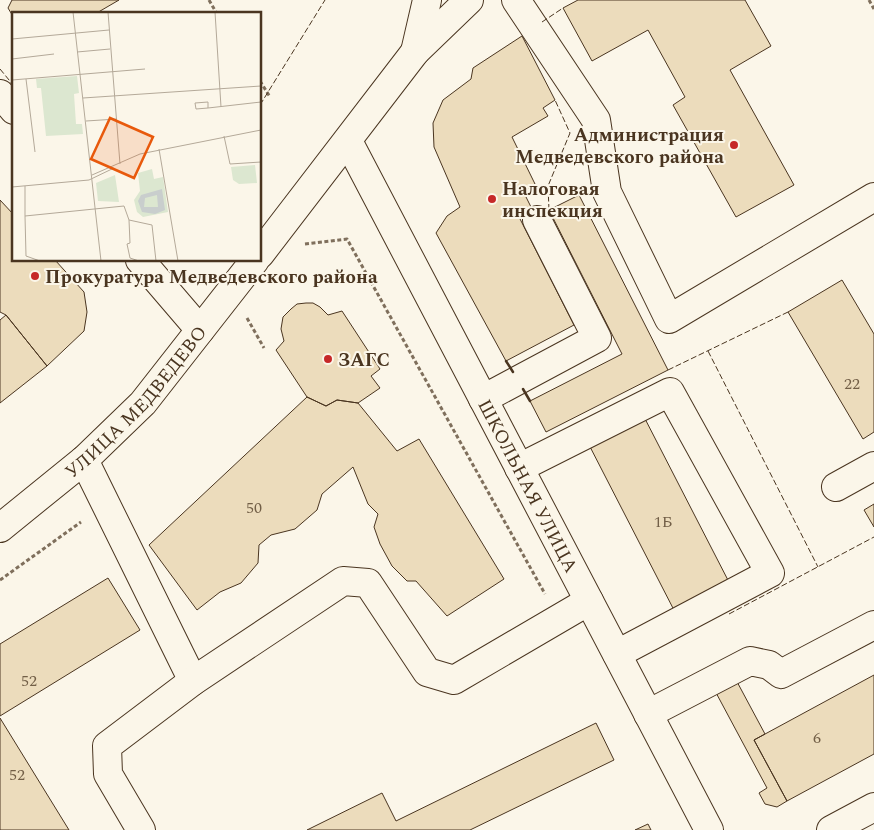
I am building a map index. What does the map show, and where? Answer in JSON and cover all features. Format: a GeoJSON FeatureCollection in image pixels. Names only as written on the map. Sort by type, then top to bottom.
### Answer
{"type":"FeatureCollection","features":[{"type":"Feature","properties":{"kind":"street"},"geometry":{"type":"LineString","coordinates":[[415,52],[427,0]]}},
{"type":"Feature","properties":{"kind":"street"},"geometry":{"type":"LineString","coordinates":[[261,253],[415,52],[469,0]]}},
{"type":"Feature","properties":{"kind":"street"},"geometry":{"type":"LineString","coordinates":[[516,0],[596,120],[607,192],[669,319],[874,197]]}},
{"type":"Feature","properties":{"kind":"street"},"geometry":{"type":"LineString","coordinates":[[0,94],[12,108]]}},
{"type":"Feature","properties":{"kind":"street","name":"ШКОЛЬНАЯ УЛИЦА"},"geometry":{"type":"LineString","coordinates":[[348,141],[709,830]]}},
{"type":"Feature","properties":{"kind":"street"},"geometry":{"type":"LineString","coordinates":[[483,399],[597,338],[537,220]]}},
{"type":"Feature","properties":{"kind":"street"},"geometry":{"type":"LineString","coordinates":[[141,261],[200,330]]}},
{"type":"Feature","properties":{"kind":"street","name":"УЛИЦА МЕДВЕДЕВО"},"geometry":{"type":"LineString","coordinates":[[0,528],[84,460],[143,403],[254,261]]}},
{"type":"Feature","properties":{"kind":"street"},"geometry":{"type":"LineString","coordinates":[[519,468],[670,392],[770,572],[617,654]]}},
{"type":"Feature","properties":{"kind":"street"},"geometry":{"type":"LineString","coordinates":[[84,460],[194,681]]}},
{"type":"Feature","properties":{"kind":"street"},"geometry":{"type":"LineString","coordinates":[[836,488],[874,466]]}},
{"type":"Feature","properties":{"kind":"street"},"geometry":{"type":"LineString","coordinates":[[141,830],[108,774],[107,746],[194,681],[343,581],[368,583],[427,672],[454,680],[589,601]]}},
{"type":"Feature","properties":{"kind":"street"},"geometry":{"type":"LineString","coordinates":[[648,714],[750,661],[769,665],[781,674],[874,625]]}},
{"type":"Feature","properties":{"kind":"street"},"geometry":{"type":"LineString","coordinates":[[831,830],[874,807]]}},
{"type":"Feature","properties":{"kind":"path"},"geometry":{"type":"LineString","coordinates":[[209,0],[216,12]]}},
{"type":"Feature","properties":{"kind":"path"},"geometry":{"type":"LineString","coordinates":[[868,0],[874,9]]}},
{"type":"Feature","properties":{"kind":"path"},"geometry":{"type":"LineString","coordinates":[[261,83],[270,97]]}},
{"type":"Feature","properties":{"kind":"path"},"geometry":{"type":"LineString","coordinates":[[299,245],[347,239],[559,618]]}},
{"type":"Feature","properties":{"kind":"path"},"geometry":{"type":"LineString","coordinates":[[244,312],[264,348]]}},
{"type":"Feature","properties":{"kind":"path"},"geometry":{"type":"LineString","coordinates":[[0,580],[106,504]]}},
{"type":"Feature","properties":{"kind":"building"},"geometry":{"type":"Polygon","coordinates":[[[12,0],[119,0],[98,12],[12,12],[12,15],[8,8],[12,0]]]}},
{"type":"Feature","properties":{"kind":"building","name":"Администрация Медведевского района"},"geometry":{"type":"Polygon","coordinates":[[[578,0],[745,0],[771,46],[730,70],[794,185],[736,217],[673,105],[685,97],[648,30],[592,61],[563,8],[578,0]]]}},
{"type":"Feature","properties":{"kind":"building","name":"Налоговая инспекция"},"geometry":{"type":"Polygon","coordinates":[[[522,36],[555,100],[543,108],[548,116],[512,137],[535,184],[523,191],[532,209],[518,215],[574,325],[506,361],[436,233],[447,216],[460,207],[434,147],[433,123],[443,100],[471,79],[473,68],[522,36]]]}},
{"type":"Feature","properties":{"kind":"building"},"geometry":{"type":"Polygon","coordinates":[[[579,195],[668,370],[546,432],[530,401],[622,354],[549,210],[579,195]]]}},
{"type":"Feature","properties":{"kind":"building","name":"Прокуратура Медведевского района"},"geometry":{"type":"Polygon","coordinates":[[[0,200],[12,213],[12,261],[56,261],[84,292],[87,312],[84,331],[47,366],[6,315],[0,312],[0,200]]]}},
{"type":"Feature","properties":{"kind":"building"},"geometry":{"type":"Polygon","coordinates":[[[842,280],[874,334],[874,432],[863,439],[788,312],[842,280]]]}},
{"type":"Feature","properties":{"kind":"building","name":"ЗАГС"},"geometry":{"type":"Polygon","coordinates":[[[313,303],[328,315],[342,311],[380,369],[371,376],[380,388],[358,403],[337,400],[326,406],[307,397],[276,350],[284,341],[281,329],[283,317],[297,304],[313,303]]]}},
{"type":"Feature","properties":{"kind":"building"},"geometry":{"type":"Polygon","coordinates":[[[6,315],[47,366],[0,403],[0,320],[6,315]]]}},
{"type":"Feature","properties":{"kind":"building"},"geometry":{"type":"Polygon","coordinates":[[[307,397],[326,406],[337,400],[358,403],[397,451],[419,439],[504,579],[447,616],[416,581],[407,581],[392,566],[380,544],[374,527],[378,514],[368,504],[353,467],[322,494],[317,510],[295,529],[271,535],[259,545],[258,563],[241,583],[220,592],[197,610],[149,545],[307,397]]]}},
{"type":"Feature","properties":{"kind":"building"},"geometry":{"type":"Polygon","coordinates":[[[641,411],[731,586],[676,614],[586,439],[641,411]]]}},
{"type":"Feature","properties":{"kind":"building"},"geometry":{"type":"Polygon","coordinates":[[[874,504],[874,527],[864,510],[874,504]]]}},
{"type":"Feature","properties":{"kind":"building"},"geometry":{"type":"Polygon","coordinates":[[[108,578],[140,630],[0,716],[0,644],[108,578]]]}},
{"type":"Feature","properties":{"kind":"building"},"geometry":{"type":"Polygon","coordinates":[[[874,675],[874,754],[787,801],[754,740],[874,675]]]}},
{"type":"Feature","properties":{"kind":"building"},"geometry":{"type":"Polygon","coordinates":[[[735,678],[765,734],[754,740],[787,801],[777,807],[765,804],[759,793],[767,788],[714,689],[735,678]]]}},
{"type":"Feature","properties":{"kind":"building"},"geometry":{"type":"Polygon","coordinates":[[[0,718],[69,830],[0,830],[0,718]]]}},
{"type":"Feature","properties":{"kind":"building"},"geometry":{"type":"Polygon","coordinates":[[[596,723],[614,760],[470,830],[307,830],[382,793],[396,821],[596,723]]]}},
{"type":"Feature","properties":{"kind":"building"},"geometry":{"type":"Polygon","coordinates":[[[648,824],[651,830],[635,830],[648,824]]]}},
{"type":"Feature","properties":{"kind":"fence"},"geometry":{"type":"LineString","coordinates":[[261,103],[325,0]]}},
{"type":"Feature","properties":{"kind":"fence"},"geometry":{"type":"LineString","coordinates":[[542,22],[563,8]]}},
{"type":"Feature","properties":{"kind":"fence"},"geometry":{"type":"LineString","coordinates":[[0,69],[12,84]]}},
{"type":"Feature","properties":{"kind":"fence"},"geometry":{"type":"LineString","coordinates":[[549,210],[548,186],[570,133],[555,100]]}},
{"type":"Feature","properties":{"kind":"fence"},"geometry":{"type":"LineString","coordinates":[[668,370],[788,312]]}},
{"type":"Feature","properties":{"kind":"fence"},"geometry":{"type":"LineString","coordinates":[[708,351],[818,567]]}},
{"type":"Feature","properties":{"kind":"fence"},"geometry":{"type":"LineString","coordinates":[[729,614],[874,537]]}},
{"type":"Feature","properties":{"kind":"wall"},"geometry":{"type":"LineString","coordinates":[[506,361],[513,372]]}},
{"type":"Feature","properties":{"kind":"wall"},"geometry":{"type":"LineString","coordinates":[[523,389],[530,401]]}},
{"type":"Feature","properties":{"kind":"place","name":"Администрация Медведевского района"},"geometry":{"type":"Point","coordinates":[734,145]}},
{"type":"Feature","properties":{"kind":"place","name":"Налоговая инспекция"},"geometry":{"type":"Point","coordinates":[492,199]}},
{"type":"Feature","properties":{"kind":"place","name":"Прокуратура Медведевского района"},"geometry":{"type":"Point","coordinates":[35,276]}},
{"type":"Feature","properties":{"kind":"place","name":"ЗАГС"},"geometry":{"type":"Point","coordinates":[328,359]}}]}
